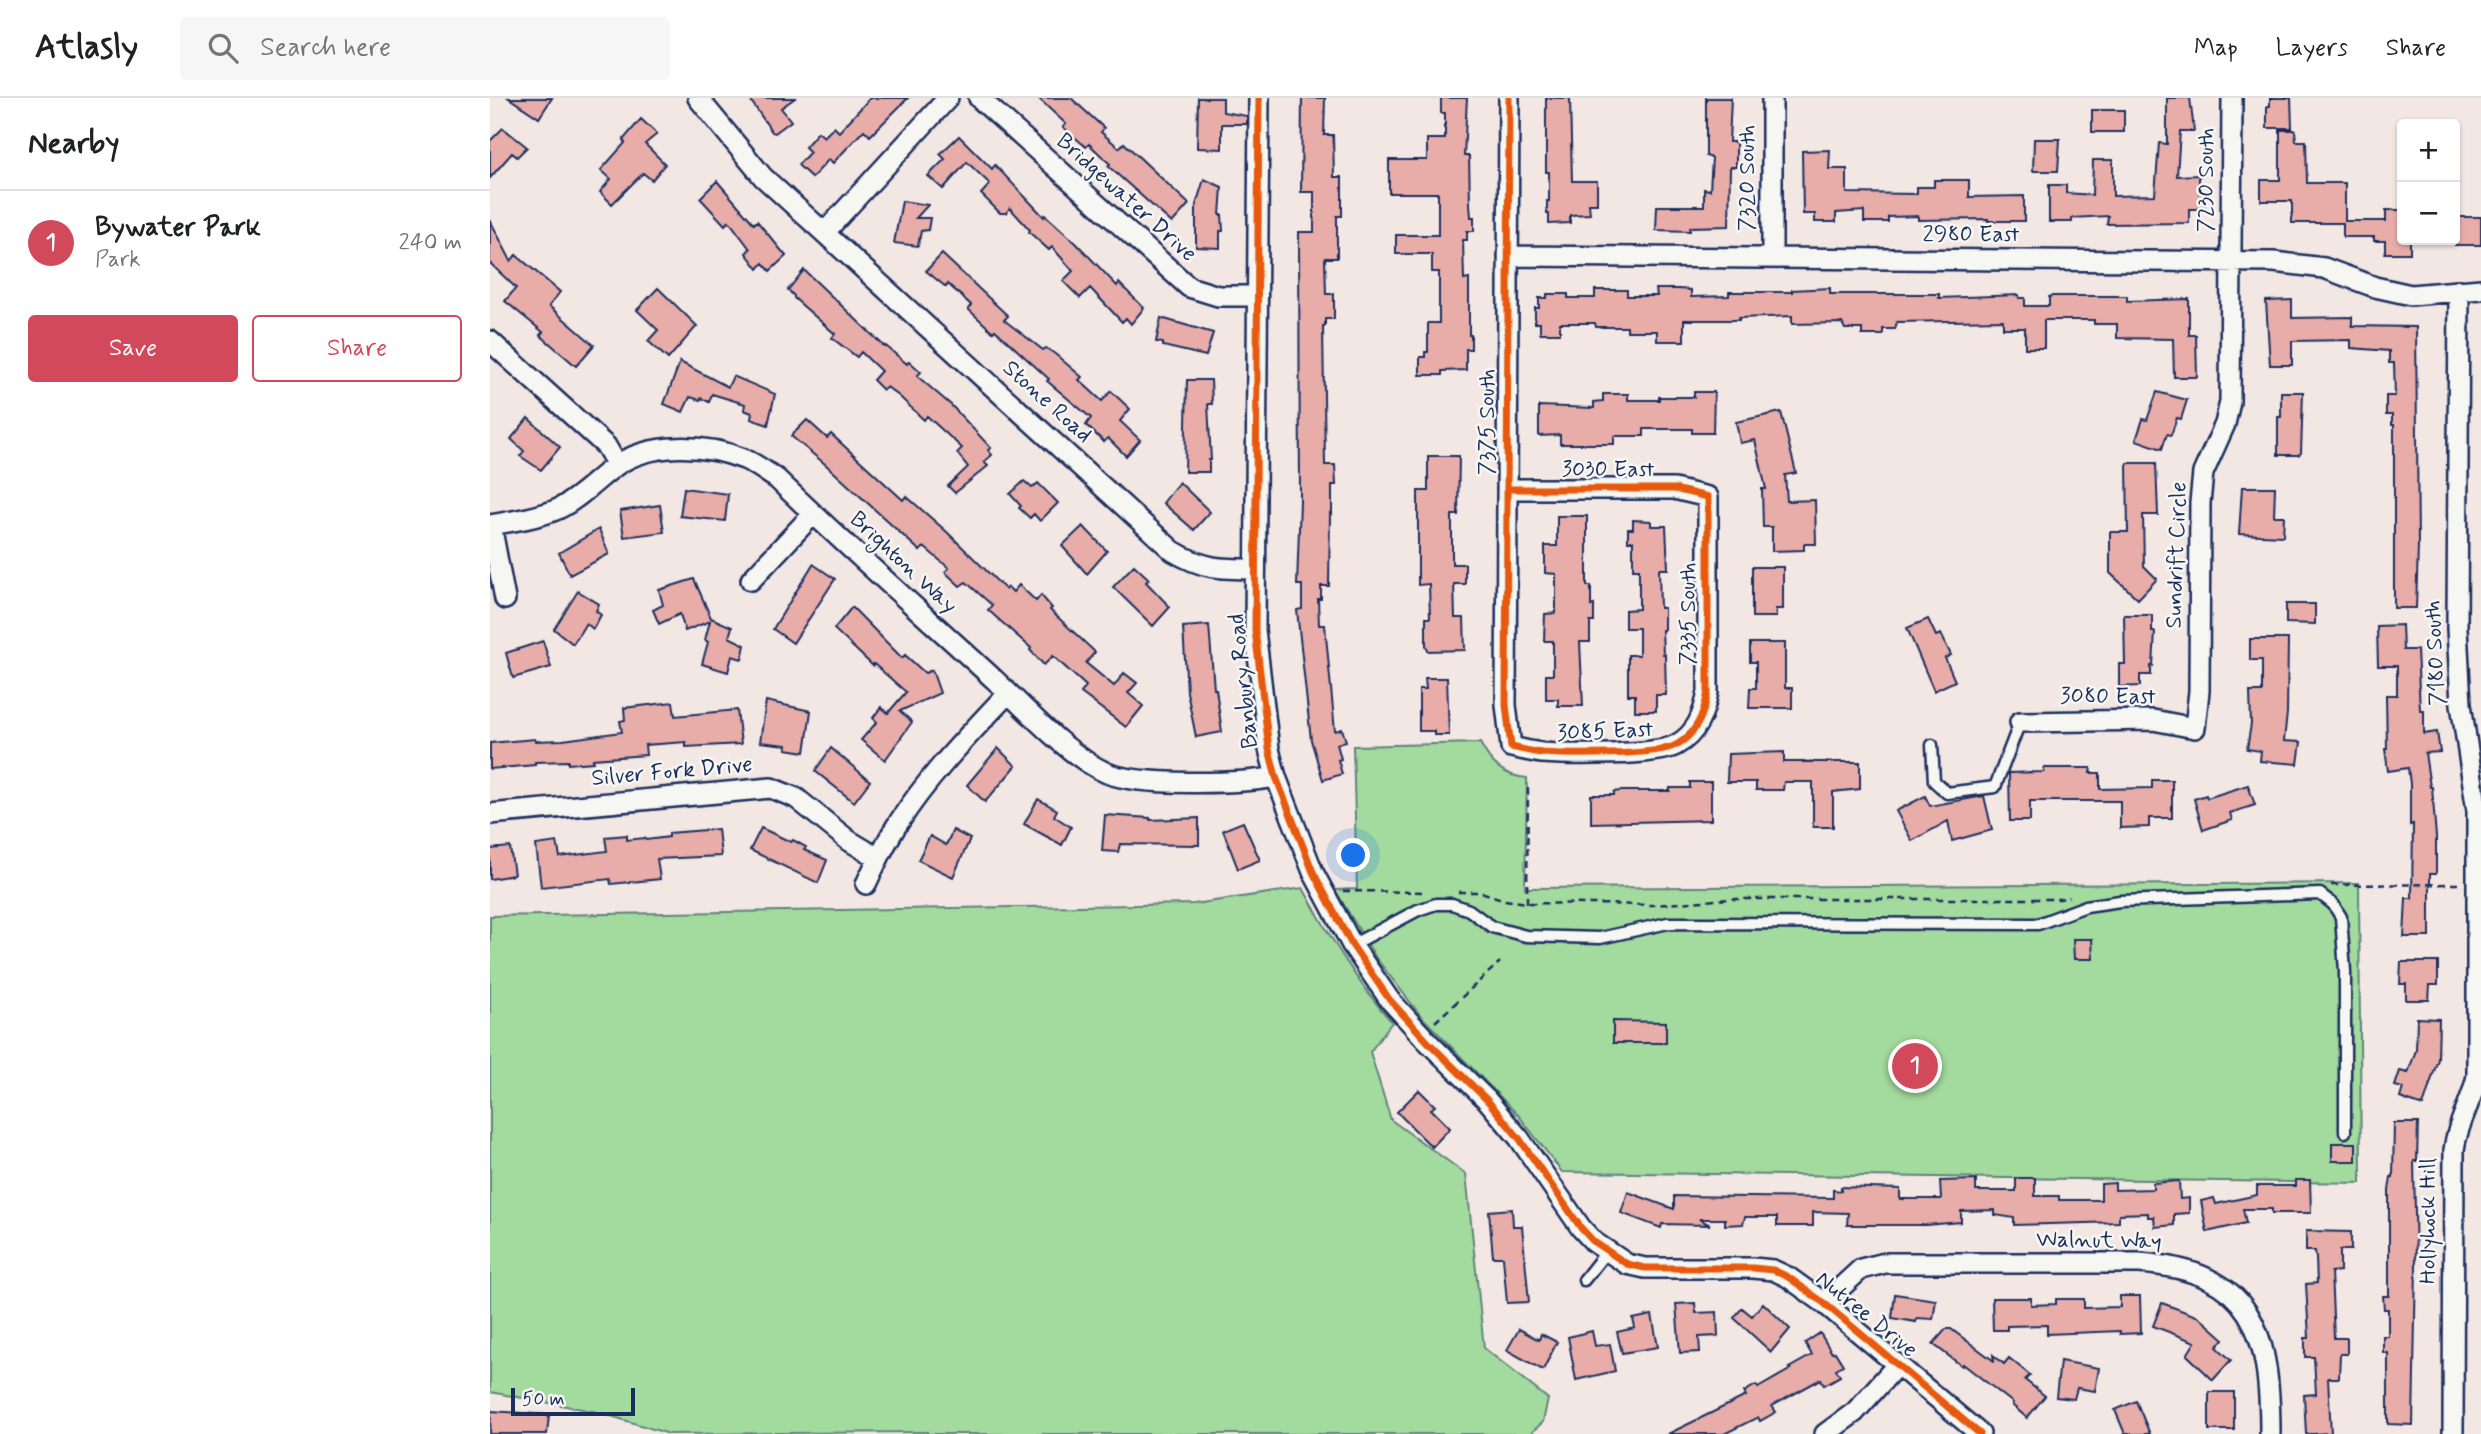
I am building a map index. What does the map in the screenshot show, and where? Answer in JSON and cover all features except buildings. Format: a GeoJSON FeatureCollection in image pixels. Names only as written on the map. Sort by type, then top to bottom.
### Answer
{"type":"FeatureCollection","features":[{"type":"Feature","properties":{"kind":"street","name":"Stone Road"},"geometry":{"type":"LineString","coordinates":[[698,98],[763,177],[1173,551],[1192,562],[1212,568],[1255,569]]}},
{"type":"Feature","properties":{"kind":"street"},"geometry":{"type":"LineString","coordinates":[[825,232],[948,98]]}},
{"type":"Feature","properties":{"kind":"street","name":"Bridgewater Drive"},"geometry":{"type":"LineString","coordinates":[[979,98],[1189,287],[1218,296],[1257,296]]}},
{"type":"Feature","properties":{"kind":"street","name":"Banbury Road"},"geometry":{"type":"LineString","coordinates":[[1259,98],[1255,630],[1261,693],[1276,777],[1312,872],[1352,945],[1390,999],[1428,1042],[1487,1100],[1544,1171]]}},
{"type":"Feature","properties":{"kind":"street","name":"7375 South"},"geometry":{"type":"LineString","coordinates":[[1509,98],[1506,705],[1511,747]]}},
{"type":"Feature","properties":{"kind":"street","name":"7320 South"},"geometry":{"type":"LineString","coordinates":[[1772,98],[1772,258]]}},
{"type":"Feature","properties":{"kind":"street","name":"7230 South"},"geometry":{"type":"LineString","coordinates":[[2231,261],[2232,98]]}},
{"type":"Feature","properties":{"kind":"street","name":"2980 East"},"geometry":{"type":"LineString","coordinates":[[1508,256],[2274,262],[2324,268],[2394,292],[2427,294],[2481,289]]}},
{"type":"Feature","properties":{"kind":"street","name":"Sundrift Circle"},"geometry":{"type":"LineString","coordinates":[[2195,728],[2199,691],[2200,503],[2203,473],[2225,424],[2230,402],[2231,261]]}},
{"type":"Feature","properties":{"kind":"street","name":"7180 South"},"geometry":{"type":"LineString","coordinates":[[2459,290],[2458,664],[2461,704],[2478,783],[2477,1012]]}},
{"type":"Feature","properties":{"kind":"street"},"geometry":{"type":"LineString","coordinates":[[490,341],[606,446],[617,465]]}},
{"type":"Feature","properties":{"kind":"street","name":"Brighton Way"},"geometry":{"type":"LineString","coordinates":[[490,525],[559,508],[617,465],[647,453],[668,449],[713,449],[747,460],[777,479],[1091,765],[1110,774],[1148,781],[1254,781],[1276,777]]}},
{"type":"Feature","properties":{"kind":"street","name":"3030 East"},"geometry":{"type":"LineString","coordinates":[[1507,489],[1674,489],[1708,497]]}},
{"type":"Feature","properties":{"kind":"street","name":"7335 South"},"geometry":{"type":"LineString","coordinates":[[1695,729],[1704,714],[1708,692],[1708,497]]}},
{"type":"Feature","properties":{"kind":"street"},"geometry":{"type":"LineString","coordinates":[[751,580],[813,514]]}},
{"type":"Feature","properties":{"kind":"street"},"geometry":{"type":"LineString","coordinates":[[490,525],[505,599]]}},
{"type":"Feature","properties":{"kind":"street"},"geometry":{"type":"LineString","coordinates":[[866,884],[898,823],[935,773],[1009,693]]}},
{"type":"Feature","properties":{"kind":"street","name":"3080 East"},"geometry":{"type":"LineString","coordinates":[[2020,722],[2153,720],[2195,728]]}},
{"type":"Feature","properties":{"kind":"street","name":"3085 East"},"geometry":{"type":"LineString","coordinates":[[1511,747],[1542,753],[1655,752],[1677,745],[1695,729]]}},
{"type":"Feature","properties":{"kind":"street","name":"Silver Fork Drive"},"geometry":{"type":"LineString","coordinates":[[490,814],[771,788],[796,798],[848,840],[878,858]]}},
{"type":"Feature","properties":{"kind":"street","name":"Hollyhock Hill"},"geometry":{"type":"LineString","coordinates":[[2453,1434],[2454,1150],[2456,1132],[2475,1104],[2477,1012]]}},
{"type":"Feature","properties":{"kind":"street","name":"Nutree Drive"},"geometry":{"type":"LineString","coordinates":[[1544,1171],[1581,1228],[1606,1252],[1627,1264],[1645,1268],[1773,1270],[1824,1303],[1980,1434]]}},
{"type":"Feature","properties":{"kind":"street","name":"Walnut Way"},"geometry":{"type":"LineString","coordinates":[[1824,1303],[1861,1269],[1885,1263],[2139,1263],[2167,1265],[2186,1270],[2217,1283],[2239,1300],[2258,1332],[2267,1360],[2270,1434]]}},
{"type":"Feature","properties":{"kind":"street"},"geometry":{"type":"LineString","coordinates":[[1825,1434],[1855,1412],[1897,1365]]}},
{"type":"Feature","properties":{"kind":"lane"},"geometry":{"type":"LineString","coordinates":[[1932,745],[1934,781],[1947,793],[1995,787],[2020,722]]}},
{"type":"Feature","properties":{"kind":"lane"},"geometry":{"type":"LineString","coordinates":[[1352,945],[1418,910],[1436,904],[1452,904],[1469,910],[1493,927],[1526,936],[1600,938],[1668,923],[2038,925],[2086,906],[2120,901],[2320,894],[2333,904],[2341,917],[2346,971],[2346,1132]]}},
{"type":"Feature","properties":{"kind":"lane"},"geometry":{"type":"LineString","coordinates":[[1584,1280],[1606,1252]]}},
{"type":"Feature","properties":{"kind":"path"},"geometry":{"type":"LineString","coordinates":[[1527,902],[1528,784]]}},
{"type":"Feature","properties":{"kind":"path"},"geometry":{"type":"LineString","coordinates":[[2325,886],[2463,884]]}},
{"type":"Feature","properties":{"kind":"path"},"geometry":{"type":"LineString","coordinates":[[1343,891],[1426,891]]}},
{"type":"Feature","properties":{"kind":"path"},"geometry":{"type":"LineString","coordinates":[[1453,892],[1481,892],[1505,900],[1527,902],[1654,905],[1729,899],[2072,897]]}},
{"type":"Feature","properties":{"kind":"path"},"geometry":{"type":"LineString","coordinates":[[1435,1022],[1500,962]]}},
{"type":"Feature","properties":{"kind":"green space"},"geometry":{"type":"Polygon","coordinates":[[[1480,743],[1504,772],[1527,778],[1525,888],[2359,883],[2361,1183],[1562,1172],[1519,1116],[1421,1016],[1376,958],[1335,890],[1357,889],[1353,746],[1480,743]]]}},
{"type":"Feature","properties":{"kind":"green space"},"geometry":{"type":"Polygon","coordinates":[[[1303,888],[1333,941],[1392,1022],[1370,1052],[1391,1120],[1466,1174],[1484,1348],[1548,1399],[1543,1422],[1530,1434],[669,1434],[598,1412],[490,1392],[490,916],[1194,904],[1303,888]]]}},
{"type":"Feature","properties":{"kind":"cycle path"},"geometry":{"type":"LineString","coordinates":[[1259,98],[1255,630],[1269,749],[1276,777],[1313,872],[1352,945],[1389,999],[1487,1100],[1519,1138],[1581,1228],[1594,1242],[1627,1264],[1645,1268],[1753,1268],[1773,1270],[1788,1277],[1824,1303],[1980,1434]]}},
{"type":"Feature","properties":{"kind":"cycle path"},"geometry":{"type":"LineString","coordinates":[[1507,489],[1674,489],[1708,497],[1708,692],[1694,729],[1676,745],[1666,749],[1611,754],[1542,753],[1511,747],[1506,705],[1509,98]]}},
{"type":"Feature","properties":{"kind":"place","name":"Bywater Park"},"geometry":{"type":"Point","coordinates":[1915,1066]}}]}
